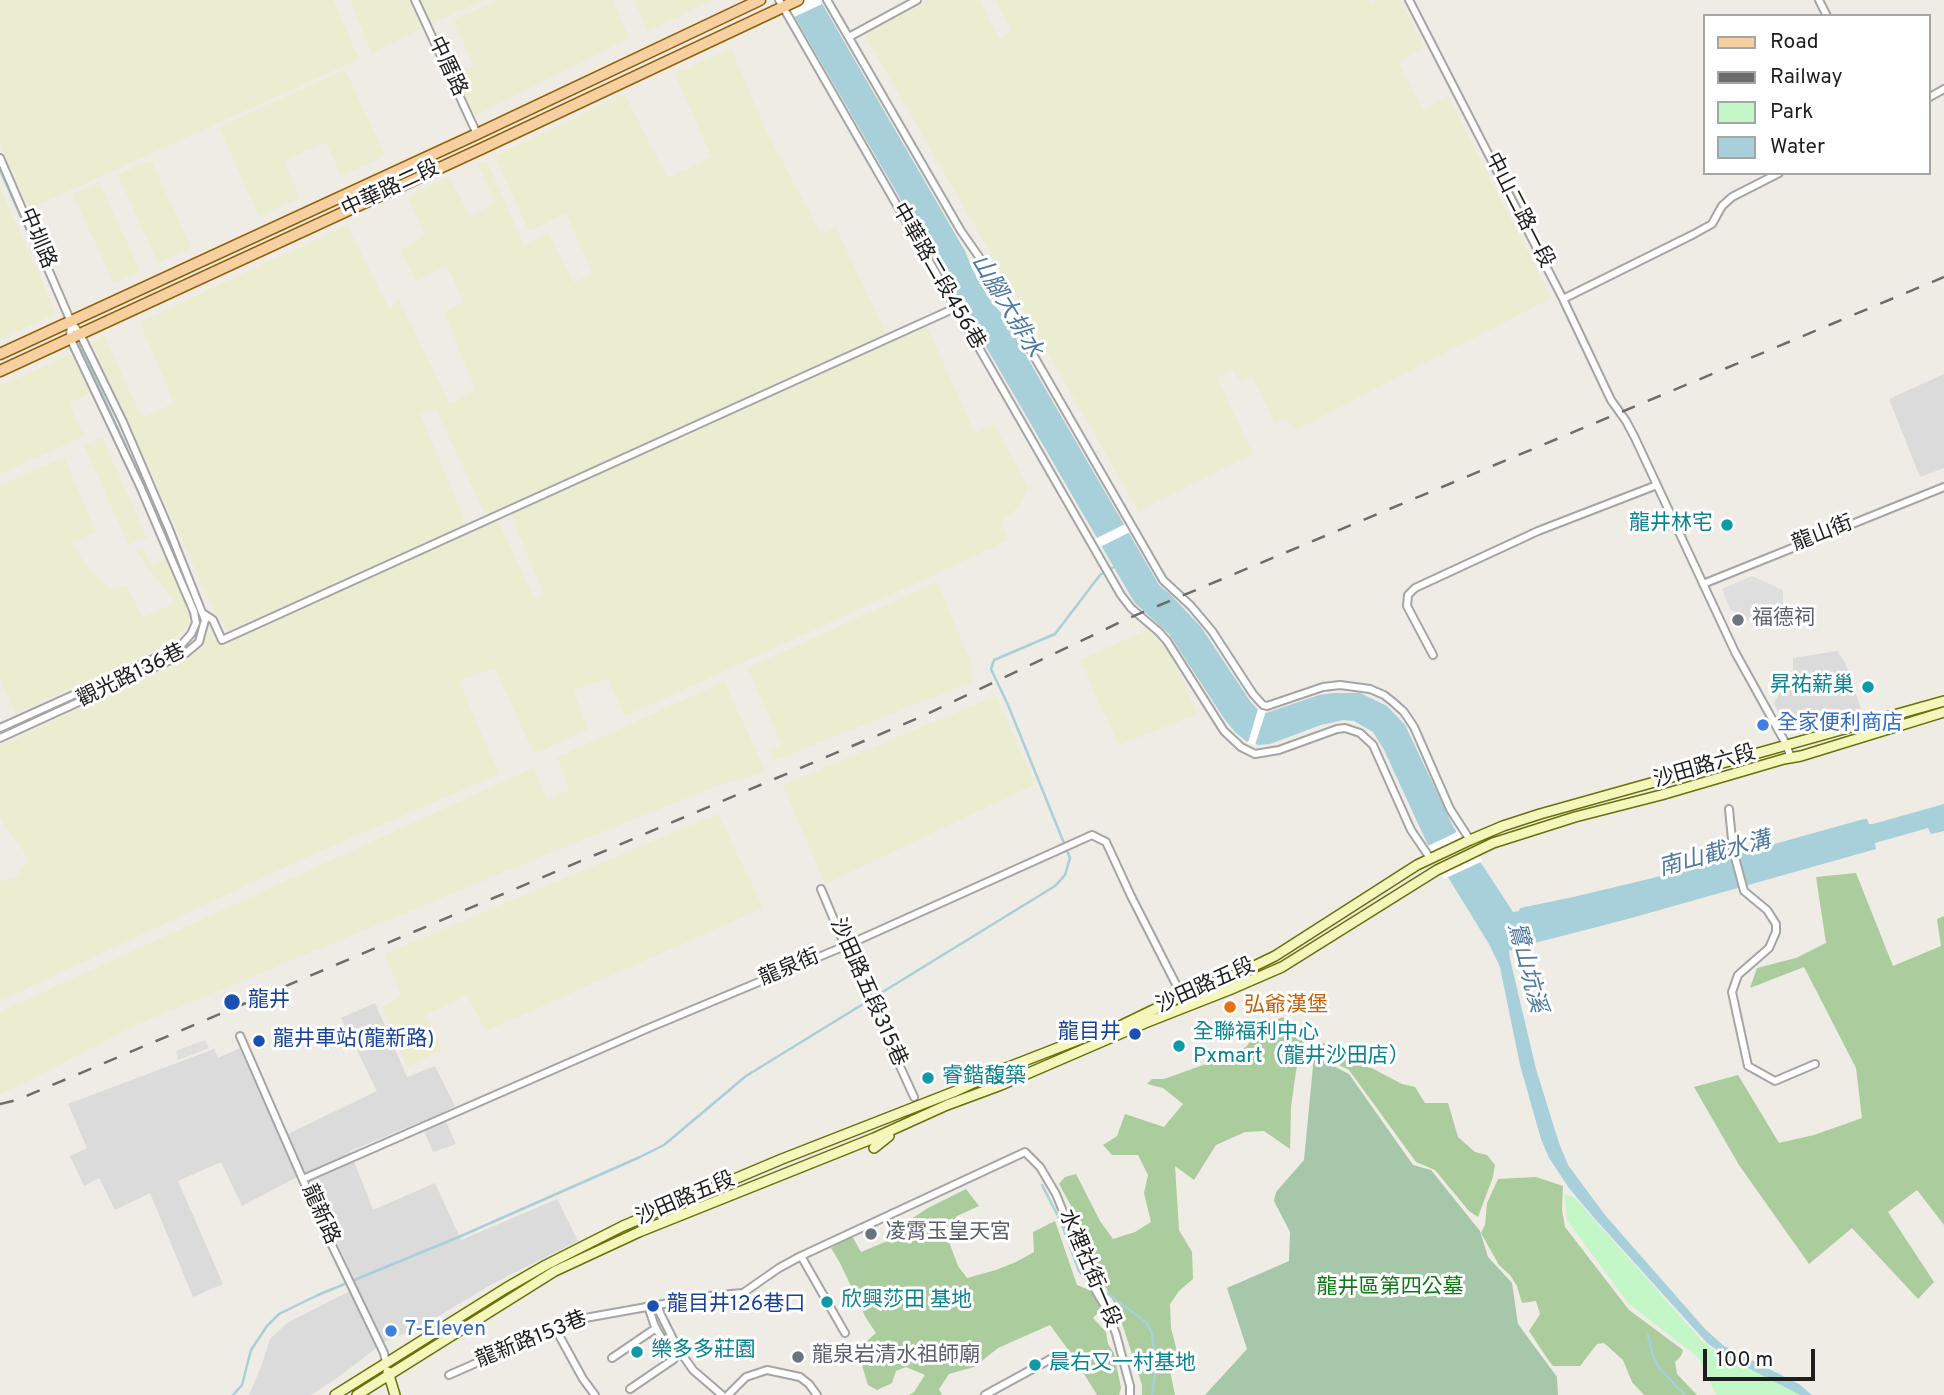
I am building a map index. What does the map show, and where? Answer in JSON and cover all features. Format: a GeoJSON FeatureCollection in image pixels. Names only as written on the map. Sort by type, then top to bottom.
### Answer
{"type":"FeatureCollection","features":[{"type":"Feature","properties":{"kind":"main road","name":"中華路二段"},"geometry":{"type":"LineString","coordinates":[[0,354],[760,0]]}},
{"type":"Feature","properties":{"kind":"main road","name":"中華路二段"},"geometry":{"type":"LineString","coordinates":[[0,371],[363,203],[780,4],[798,0]]}},
{"type":"Feature","properties":{"kind":"main road"},"geometry":{"type":"LineString","coordinates":[[356,188],[363,203]]}},
{"type":"Feature","properties":{"kind":"street","name":"中厝路"},"geometry":{"type":"LineString","coordinates":[[415,0],[477,134]]}},
{"type":"Feature","properties":{"kind":"street"},"geometry":{"type":"LineString","coordinates":[[827,0],[961,231],[984,264],[1020,332],[1163,580],[1191,606],[1263,705],[1267,706],[1323,687],[1340,685],[1370,689],[1393,702],[1411,722],[1450,808],[1469,840]]}},
{"type":"Feature","properties":{"kind":"street"},"geometry":{"type":"LineString","coordinates":[[849,37],[917,0]]}},
{"type":"Feature","properties":{"kind":"street","name":"中山二路一段"},"geometry":{"type":"LineString","coordinates":[[1409,0],[1563,299],[1611,400],[1626,421],[1657,485]]}},
{"type":"Feature","properties":{"kind":"street","name":"中華路二段456巷"},"geometry":{"type":"LineString","coordinates":[[780,4],[1125,600],[1165,639],[1228,736],[1255,754],[1292,746],[1337,729],[1345,728],[1360,733],[1373,745],[1411,830],[1430,858]]}},
{"type":"Feature","properties":{"kind":"street","name":"中圳路"},"geometry":{"type":"LineString","coordinates":[[0,158],[71,322]]}},
{"type":"Feature","properties":{"kind":"street"},"geometry":{"type":"LineString","coordinates":[[1563,299],[1712,224],[1722,206],[1732,197],[1775,175]]}},
{"type":"Feature","properties":{"kind":"street"},"geometry":{"type":"LineString","coordinates":[[71,322],[80,334],[123,422],[204,614],[213,620],[222,640],[955,308]]}},
{"type":"Feature","properties":{"kind":"street"},"geometry":{"type":"LineString","coordinates":[[0,727],[173,650],[191,634],[195,623],[194,612],[140,486],[70,338],[71,322]]}},
{"type":"Feature","properties":{"kind":"street"},"geometry":{"type":"LineString","coordinates":[[1433,654],[1407,606],[1408,595],[1415,588],[1538,531],[1657,485],[1735,652],[1786,744],[1791,758]]}},
{"type":"Feature","properties":{"kind":"street","name":"龍山街"},"geometry":{"type":"LineString","coordinates":[[1703,583],[1944,487]]}},
{"type":"Feature","properties":{"kind":"street","name":"觀光路136巷"},"geometry":{"type":"LineString","coordinates":[[0,738],[187,653],[199,642],[203,632],[204,614]]}},
{"type":"Feature","properties":{"kind":"street","name":"沙田路六段"},"geometry":{"type":"LineString","coordinates":[[1430,858],[1503,826],[1539,814],[1944,701]]}},
{"type":"Feature","properties":{"kind":"street","name":"沙田路六段"},"geometry":{"type":"LineString","coordinates":[[1282,967],[1437,870],[1493,844],[1575,817],[1661,795],[1944,712]]}},
{"type":"Feature","properties":{"kind":"street"},"geometry":{"type":"LineString","coordinates":[[1729,809],[1732,850],[1744,891],[1767,909],[1776,924],[1776,932],[1769,948],[1738,975],[1732,992],[1748,1066],[1775,1081],[1815,1064]]}},
{"type":"Feature","properties":{"kind":"street","name":"龍泉街"},"geometry":{"type":"LineString","coordinates":[[303,1178],[845,946],[1092,835],[1106,842],[1187,1006]]}},
{"type":"Feature","properties":{"kind":"street","name":"沙田路五段"},"geometry":{"type":"LineString","coordinates":[[335,1395],[452,1320],[553,1267],[623,1226],[876,1123],[916,1103],[1122,1025],[1275,956],[1369,894],[1430,858]]}},
{"type":"Feature","properties":{"kind":"street","name":"沙田路五段315巷"},"geometry":{"type":"LineString","coordinates":[[821,888],[916,1103]]}},
{"type":"Feature","properties":{"kind":"street","name":"沙田路五段"},"geometry":{"type":"LineString","coordinates":[[357,1395],[553,1267],[944,1107],[1081,1055],[1187,1006],[1282,967]]}},
{"type":"Feature","properties":{"kind":"street"},"geometry":{"type":"LineString","coordinates":[[1081,1055],[1083,1044],[1122,1025]]}},
{"type":"Feature","properties":{"kind":"street","name":"龍新路"},"geometry":{"type":"LineString","coordinates":[[240,1036],[328,1237],[384,1353],[395,1395]]}},
{"type":"Feature","properties":{"kind":"street","name":"沙田路五段"},"geometry":{"type":"LineString","coordinates":[[1014,1079],[1030,1068],[1059,1056],[1061,1053],[1058,1048]]}},
{"type":"Feature","properties":{"kind":"street"},"geometry":{"type":"LineString","coordinates":[[916,1103],[920,1112],[880,1135],[874,1148],[883,1139],[929,1118],[944,1107]]}},
{"type":"Feature","properties":{"kind":"street","name":"水裡社街一段"},"geometry":{"type":"LineString","coordinates":[[801,1256],[1025,1152],[1040,1167],[1056,1194],[1093,1286],[1106,1308],[1116,1334],[1130,1385],[1130,1395]]}},
{"type":"Feature","properties":{"kind":"street"},"geometry":{"type":"LineString","coordinates":[[721,1184],[726,1198]]}},
{"type":"Feature","properties":{"kind":"street"},"geometry":{"type":"LineString","coordinates":[[801,1256],[845,1333]]}},
{"type":"Feature","properties":{"kind":"street","name":"龍新路153巷"},"geometry":{"type":"LineString","coordinates":[[449,1375],[555,1328],[587,1317],[708,1296],[743,1293],[801,1256]]}},
{"type":"Feature","properties":{"kind":"street"},"geometry":{"type":"LineString","coordinates":[[658,1305],[677,1347],[693,1370],[722,1395]]}},
{"type":"Feature","properties":{"kind":"street"},"geometry":{"type":"LineString","coordinates":[[630,1390],[674,1361],[656,1328],[648,1306]]}},
{"type":"Feature","properties":{"kind":"street"},"geometry":{"type":"LineString","coordinates":[[555,1328],[594,1395]]}},
{"type":"Feature","properties":{"kind":"street"},"geometry":{"type":"LineString","coordinates":[[612,1358],[656,1328]]}},
{"type":"Feature","properties":{"kind":"street"},"geometry":{"type":"LineString","coordinates":[[990,1394],[1058,1355]]}},
{"type":"Feature","properties":{"kind":"street"},"geometry":{"type":"LineString","coordinates":[[728,1395],[746,1377],[767,1370],[800,1377],[817,1395]]}},
{"type":"Feature","properties":{"kind":"shaded area"},"geometry":{"type":"Polygon","coordinates":[[[1944,374],[1944,468],[1920,477],[1889,399],[1944,374]]]}},
{"type":"Feature","properties":{"kind":"shaded area"},"geometry":{"type":"Polygon","coordinates":[[[1752,576],[1783,590],[1783,608],[1760,627],[1730,609],[1722,589],[1752,576]]]}},
{"type":"Feature","properties":{"kind":"shaded area"},"geometry":{"type":"Polygon","coordinates":[[[1837,651],[1845,662],[1862,712],[1785,728],[1774,703],[1793,671],[1793,658],[1837,651]]]}},
{"type":"Feature","properties":{"kind":"shaded area"},"geometry":{"type":"Polygon","coordinates":[[[375,1003],[407,1077],[435,1066],[455,1106],[442,1113],[456,1144],[433,1152],[420,1122],[350,1151],[373,1210],[435,1183],[461,1240],[557,1199],[578,1241],[492,1284],[429,1322],[383,1343],[311,1395],[249,1395],[270,1339],[287,1323],[358,1287],[288,1134],[377,1091],[341,1018],[375,1003]]]}},
{"type":"Feature","properties":{"kind":"shaded area"},"geometry":{"type":"Polygon","coordinates":[[[205,1040],[209,1048],[178,1060],[176,1051],[205,1040]]]}},
{"type":"Feature","properties":{"kind":"shaded area"},"geometry":{"type":"Polygon","coordinates":[[[240,1048],[297,1177],[242,1206],[221,1162],[178,1181],[223,1284],[193,1297],[150,1193],[115,1210],[99,1178],[84,1186],[70,1156],[87,1148],[68,1104],[214,1049],[218,1058],[240,1048]]]}},
{"type":"Feature","properties":{"kind":"green space"},"geometry":{"type":"Polygon","coordinates":[[[0,0],[333,0],[359,59],[29,209],[0,143],[0,0]]]}},
{"type":"Feature","properties":{"kind":"green space"},"geometry":{"type":"Polygon","coordinates":[[[350,0],[413,0],[426,27],[372,53],[350,0]]]}},
{"type":"Feature","properties":{"kind":"green space"},"geometry":{"type":"Polygon","coordinates":[[[418,0],[483,0],[429,25],[418,0]]]}},
{"type":"Feature","properties":{"kind":"green space"},"geometry":{"type":"Polygon","coordinates":[[[498,0],[612,0],[629,38],[473,117],[454,75],[474,66],[453,20],[498,0]]]}},
{"type":"Feature","properties":{"kind":"green space"},"geometry":{"type":"Polygon","coordinates":[[[634,0],[713,0],[648,31],[634,0]]]}},
{"type":"Feature","properties":{"kind":"green space"},"geometry":{"type":"Polygon","coordinates":[[[928,0],[979,0],[1000,40],[1012,30],[996,0],[1369,0],[1372,5],[1379,0],[1400,0],[1424,47],[1398,63],[1423,110],[1448,96],[1551,298],[1295,430],[1286,417],[1275,423],[1251,374],[1240,381],[1232,368],[1217,378],[1253,454],[1139,511],[865,35],[928,0]]]}},
{"type":"Feature","properties":{"kind":"green space"},"geometry":{"type":"Polygon","coordinates":[[[731,48],[767,133],[821,234],[836,228],[886,333],[486,516],[436,410],[420,414],[467,525],[228,631],[210,602],[92,343],[104,335],[142,418],[174,403],[140,322],[347,225],[389,308],[399,300],[450,404],[475,389],[444,312],[464,302],[447,266],[416,281],[401,250],[426,235],[408,198],[449,176],[470,217],[495,202],[478,164],[487,161],[524,245],[548,233],[574,283],[593,273],[566,213],[529,231],[495,156],[624,94],[668,178],[712,157],[675,74],[731,48]]]}},
{"type":"Feature","properties":{"kind":"green space"},"geometry":{"type":"Polygon","coordinates":[[[345,70],[385,156],[341,176],[326,142],[284,161],[300,198],[259,217],[219,127],[345,70]]]}},
{"type":"Feature","properties":{"kind":"green space"},"geometry":{"type":"Polygon","coordinates":[[[151,160],[191,248],[158,263],[118,175],[151,160]]]}},
{"type":"Feature","properties":{"kind":"green space"},"geometry":{"type":"Polygon","coordinates":[[[99,182],[140,271],[114,283],[73,195],[99,182]]]}},
{"type":"Feature","properties":{"kind":"green space"},"geometry":{"type":"Polygon","coordinates":[[[0,188],[56,313],[0,339],[0,188]]]}},
{"type":"Feature","properties":{"kind":"green space"},"geometry":{"type":"Polygon","coordinates":[[[926,325],[975,433],[994,424],[1028,488],[1018,507],[1000,522],[1009,540],[626,716],[608,678],[573,690],[588,729],[534,754],[495,668],[459,681],[499,774],[311,855],[0,1001],[0,882],[16,877],[29,859],[0,818],[0,746],[181,662],[202,646],[208,632],[215,628],[221,644],[498,521],[534,598],[544,595],[511,514],[926,325]]]}},
{"type":"Feature","properties":{"kind":"green space"},"geometry":{"type":"Polygon","coordinates":[[[71,354],[91,392],[69,403],[84,436],[0,474],[0,386],[71,354]]]}},
{"type":"Feature","properties":{"kind":"green space"},"geometry":{"type":"Polygon","coordinates":[[[102,437],[147,538],[128,544],[84,445],[102,437]]]}},
{"type":"Feature","properties":{"kind":"green space"},"geometry":{"type":"Polygon","coordinates":[[[64,457],[96,532],[71,543],[89,569],[113,589],[126,585],[143,618],[175,603],[136,551],[142,547],[151,565],[166,558],[189,613],[189,624],[170,644],[16,713],[0,679],[0,485],[64,457]]]}},
{"type":"Feature","properties":{"kind":"green space"},"geometry":{"type":"Polygon","coordinates":[[[937,582],[971,662],[972,682],[773,761],[769,750],[782,745],[748,668],[937,582]]]}},
{"type":"Feature","properties":{"kind":"green space"},"geometry":{"type":"Polygon","coordinates":[[[1148,630],[1171,654],[1197,714],[1119,745],[1080,660],[1148,630]]]}},
{"type":"Feature","properties":{"kind":"green space"},"geometry":{"type":"Polygon","coordinates":[[[724,682],[766,772],[719,785],[131,1027],[0,1094],[0,1012],[533,768],[547,800],[570,789],[557,757],[724,682]]]}},
{"type":"Feature","properties":{"kind":"green space"},"geometry":{"type":"Polygon","coordinates":[[[996,696],[1035,784],[825,884],[783,785],[996,696]]]}},
{"type":"Feature","properties":{"kind":"green space"},"geometry":{"type":"Polygon","coordinates":[[[718,814],[763,908],[486,1031],[467,995],[426,1015],[442,1049],[407,1067],[382,1007],[402,996],[384,954],[718,814]]]}},
{"type":"Feature","properties":{"kind":"green space"},"geometry":{"type":"Polygon","coordinates":[[[1856,873],[1893,966],[1941,946],[1937,919],[1944,916],[1944,1225],[1917,1190],[1888,1212],[1934,1282],[1918,1299],[1852,1228],[1809,1264],[1739,1165],[1694,1087],[1738,1075],[1779,1143],[1814,1135],[1862,1118],[1856,1068],[1804,967],[1750,988],[1757,968],[1796,958],[1826,943],[1816,877],[1856,873]]]}},
{"type":"Feature","properties":{"kind":"green space"},"geometry":{"type":"Polygon","coordinates":[[[1283,1017],[1307,1034],[1296,1071],[1291,1107],[1290,1149],[1264,1131],[1245,1132],[1216,1145],[1194,1180],[1175,1166],[1179,1230],[1192,1252],[1193,1279],[1179,1291],[1170,1304],[1171,1328],[1177,1352],[1168,1361],[1175,1395],[1142,1395],[1142,1385],[1117,1308],[1099,1275],[1075,1213],[1059,1184],[1065,1177],[1076,1174],[1100,1221],[1113,1239],[1135,1232],[1151,1222],[1144,1193],[1148,1175],[1138,1155],[1112,1155],[1103,1145],[1117,1136],[1125,1114],[1164,1127],[1183,1104],[1163,1088],[1147,1084],[1152,1079],[1164,1079],[1246,1047],[1262,1026],[1283,1017]]]}},
{"type":"Feature","properties":{"kind":"green space"},"geometry":{"type":"Polygon","coordinates":[[[1320,1041],[1402,1084],[1415,1087],[1425,1103],[1448,1103],[1458,1137],[1475,1152],[1487,1155],[1495,1165],[1478,1217],[1469,1211],[1435,1170],[1416,1162],[1349,1070],[1315,1053],[1320,1041]]]}},
{"type":"Feature","properties":{"kind":"green space","name":"龍井區第四公墓"},"geometry":{"type":"Polygon","coordinates":[[[1314,1056],[1349,1074],[1413,1165],[1431,1170],[1480,1231],[1488,1257],[1512,1283],[1518,1324],[1557,1377],[1558,1395],[1205,1395],[1247,1349],[1227,1288],[1289,1261],[1290,1232],[1274,1201],[1276,1192],[1304,1160],[1314,1056]]]}},
{"type":"Feature","properties":{"kind":"green space"},"geometry":{"type":"Polygon","coordinates":[[[1536,1177],[1563,1186],[1562,1210],[1565,1227],[1629,1310],[1683,1350],[1675,1362],[1677,1374],[1697,1395],[1644,1395],[1632,1382],[1623,1360],[1604,1343],[1597,1344],[1580,1366],[1553,1366],[1549,1361],[1529,1331],[1540,1314],[1536,1301],[1522,1303],[1517,1286],[1499,1265],[1481,1233],[1485,1225],[1487,1203],[1498,1179],[1536,1177]]]}},
{"type":"Feature","properties":{"kind":"green space"},"geometry":{"type":"Polygon","coordinates":[[[966,1189],[979,1206],[957,1216],[945,1231],[958,1266],[967,1278],[996,1270],[1034,1252],[1033,1232],[1055,1221],[1077,1285],[1092,1291],[1101,1309],[1093,1318],[1106,1332],[1108,1344],[1114,1353],[1121,1388],[1119,1395],[1097,1395],[1050,1325],[998,1348],[974,1367],[949,1374],[939,1389],[942,1395],[909,1395],[925,1375],[906,1367],[896,1371],[892,1383],[877,1390],[868,1385],[857,1349],[876,1333],[831,1248],[852,1236],[861,1252],[902,1235],[902,1225],[966,1189]]]}},
{"type":"Feature","properties":{"kind":"green space"},"geometry":{"type":"Polygon","coordinates":[[[1565,1194],[1575,1198],[1702,1341],[1726,1358],[1765,1373],[1805,1395],[1716,1395],[1699,1358],[1628,1303],[1567,1220],[1565,1194]]]}},
{"type":"Feature","properties":{"kind":"water"},"geometry":{"type":"Polygon","coordinates":[[[785,0],[820,0],[965,251],[973,271],[990,300],[1002,314],[1159,585],[1201,627],[1250,701],[1258,710],[1266,713],[1319,695],[1360,693],[1387,706],[1405,725],[1454,828],[1513,912],[1519,911],[1520,908],[1649,879],[1864,819],[1873,824],[1944,804],[1944,831],[1931,834],[1928,828],[1875,843],[1876,849],[1519,947],[1514,951],[1509,950],[1536,1069],[1568,1165],[1605,1215],[1705,1329],[1724,1346],[1799,1384],[1812,1395],[1800,1395],[1729,1358],[1707,1343],[1596,1220],[1569,1188],[1549,1158],[1520,1065],[1500,967],[1489,944],[1427,843],[1373,732],[1354,721],[1343,720],[1321,725],[1270,744],[1259,745],[1246,741],[1225,720],[1169,634],[1135,603],[785,0]]]}},
{"type":"Feature","properties":{"kind":"pier"},"geometry":{"type":"Polygon","coordinates":[[[784,0],[820,0],[822,4],[794,17],[784,0]]]}},
{"type":"Feature","properties":{"kind":"pier"},"geometry":{"type":"Polygon","coordinates":[[[1125,524],[1130,532],[1100,547],[1095,539],[1125,524]]]}},
{"type":"Feature","properties":{"kind":"pier"},"geometry":{"type":"Polygon","coordinates":[[[1258,709],[1266,711],[1255,745],[1248,743],[1258,709]]]}},
{"type":"Feature","properties":{"kind":"pier"},"geometry":{"type":"Polygon","coordinates":[[[1458,829],[1483,861],[1444,879],[1425,845],[1455,833],[1458,829]]]}},
{"type":"Feature","properties":{"kind":"waterway"},"geometry":{"type":"LineString","coordinates":[[0,170],[56,295]]}},
{"type":"Feature","properties":{"kind":"waterway"},"geometry":{"type":"LineString","coordinates":[[77,339],[179,563]]}},
{"type":"Feature","properties":{"kind":"waterway"},"geometry":{"type":"LineString","coordinates":[[233,1395],[242,1385],[251,1350],[267,1326],[279,1314],[664,1145],[746,1076],[1055,886],[1065,875],[1070,858],[991,669],[994,660],[1055,634],[1100,575],[1114,567]]}},
{"type":"Feature","properties":{"kind":"waterway"},"geometry":{"type":"LineString","coordinates":[[194,633],[198,629],[200,614]]}},
{"type":"Feature","properties":{"kind":"waterway"},"geometry":{"type":"LineString","coordinates":[[1042,1185],[1061,1222],[1079,1271],[1087,1280]]}},
{"type":"Feature","properties":{"kind":"waterway"},"geometry":{"type":"LineString","coordinates":[[1100,1288],[1146,1322],[1152,1333],[1156,1368],[1152,1395]]}},
{"type":"Feature","properties":{"kind":"waterway"},"geometry":{"type":"LineString","coordinates":[[1648,1335],[1659,1368],[1685,1395]]}},
{"type":"Feature","properties":{"kind":"railway"},"geometry":{"type":"LineString","coordinates":[[0,1104],[17,1100],[923,716],[1129,618],[1944,277]]}},
{"type":"Feature","properties":{"kind":"place","name":"龍井林宅"},"geometry":{"type":"Point","coordinates":[1727,525]}},
{"type":"Feature","properties":{"kind":"place","name":"福德祠"},"geometry":{"type":"Point","coordinates":[1738,620]}},
{"type":"Feature","properties":{"kind":"place","name":"昇祐薪巢"},"geometry":{"type":"Point","coordinates":[1868,687]}},
{"type":"Feature","properties":{"kind":"place","name":"全家便利商店"},"geometry":{"type":"Point","coordinates":[1763,725]}},
{"type":"Feature","properties":{"kind":"place","name":"龍井"},"geometry":{"type":"Point","coordinates":[232,1002]}},
{"type":"Feature","properties":{"kind":"place","name":"弘爺漢堡"},"geometry":{"type":"Point","coordinates":[1230,1007]}},
{"type":"Feature","properties":{"kind":"place","name":"龍目井"},"geometry":{"type":"Point","coordinates":[1135,1034]}},
{"type":"Feature","properties":{"kind":"place","name":"龍井車站(龍新路)"},"geometry":{"type":"Point","coordinates":[259,1041]}},
{"type":"Feature","properties":{"kind":"place","name":"全聯福利中心 Pxmart（龍井沙田店）"},"geometry":{"type":"Point","coordinates":[1179,1046]}},
{"type":"Feature","properties":{"kind":"place","name":"睿鍇馥築"},"geometry":{"type":"Point","coordinates":[928,1078]}},
{"type":"Feature","properties":{"kind":"place","name":"凌霄玉皇天宮"},"geometry":{"type":"Point","coordinates":[871,1234]}},
{"type":"Feature","properties":{"kind":"place","name":"欣興莎田 基地"},"geometry":{"type":"Point","coordinates":[827,1302]}},
{"type":"Feature","properties":{"kind":"place","name":"龍目井126巷口"},"geometry":{"type":"Point","coordinates":[653,1306]}},
{"type":"Feature","properties":{"kind":"place","name":"7-Eleven"},"geometry":{"type":"Point","coordinates":[391,1331]}},
{"type":"Feature","properties":{"kind":"place","name":"樂多多莊園"},"geometry":{"type":"Point","coordinates":[637,1352]}},
{"type":"Feature","properties":{"kind":"place","name":"龍泉岩清水祖師廟"},"geometry":{"type":"Point","coordinates":[798,1357]}},
{"type":"Feature","properties":{"kind":"place","name":"晨右又一村基地"},"geometry":{"type":"Point","coordinates":[1035,1365]}},
{"type":"Feature","properties":{"kind":"water label","name":"山腳大排水"},"geometry":{"type":"Point","coordinates":[1005,307]}},
{"type":"Feature","properties":{"kind":"water label","name":"南山截水溝"},"geometry":{"type":"Point","coordinates":[1715,856]}},
{"type":"Feature","properties":{"kind":"water label","name":"鷺山坑溪"},"geometry":{"type":"Point","coordinates":[1525,968]}}]}
